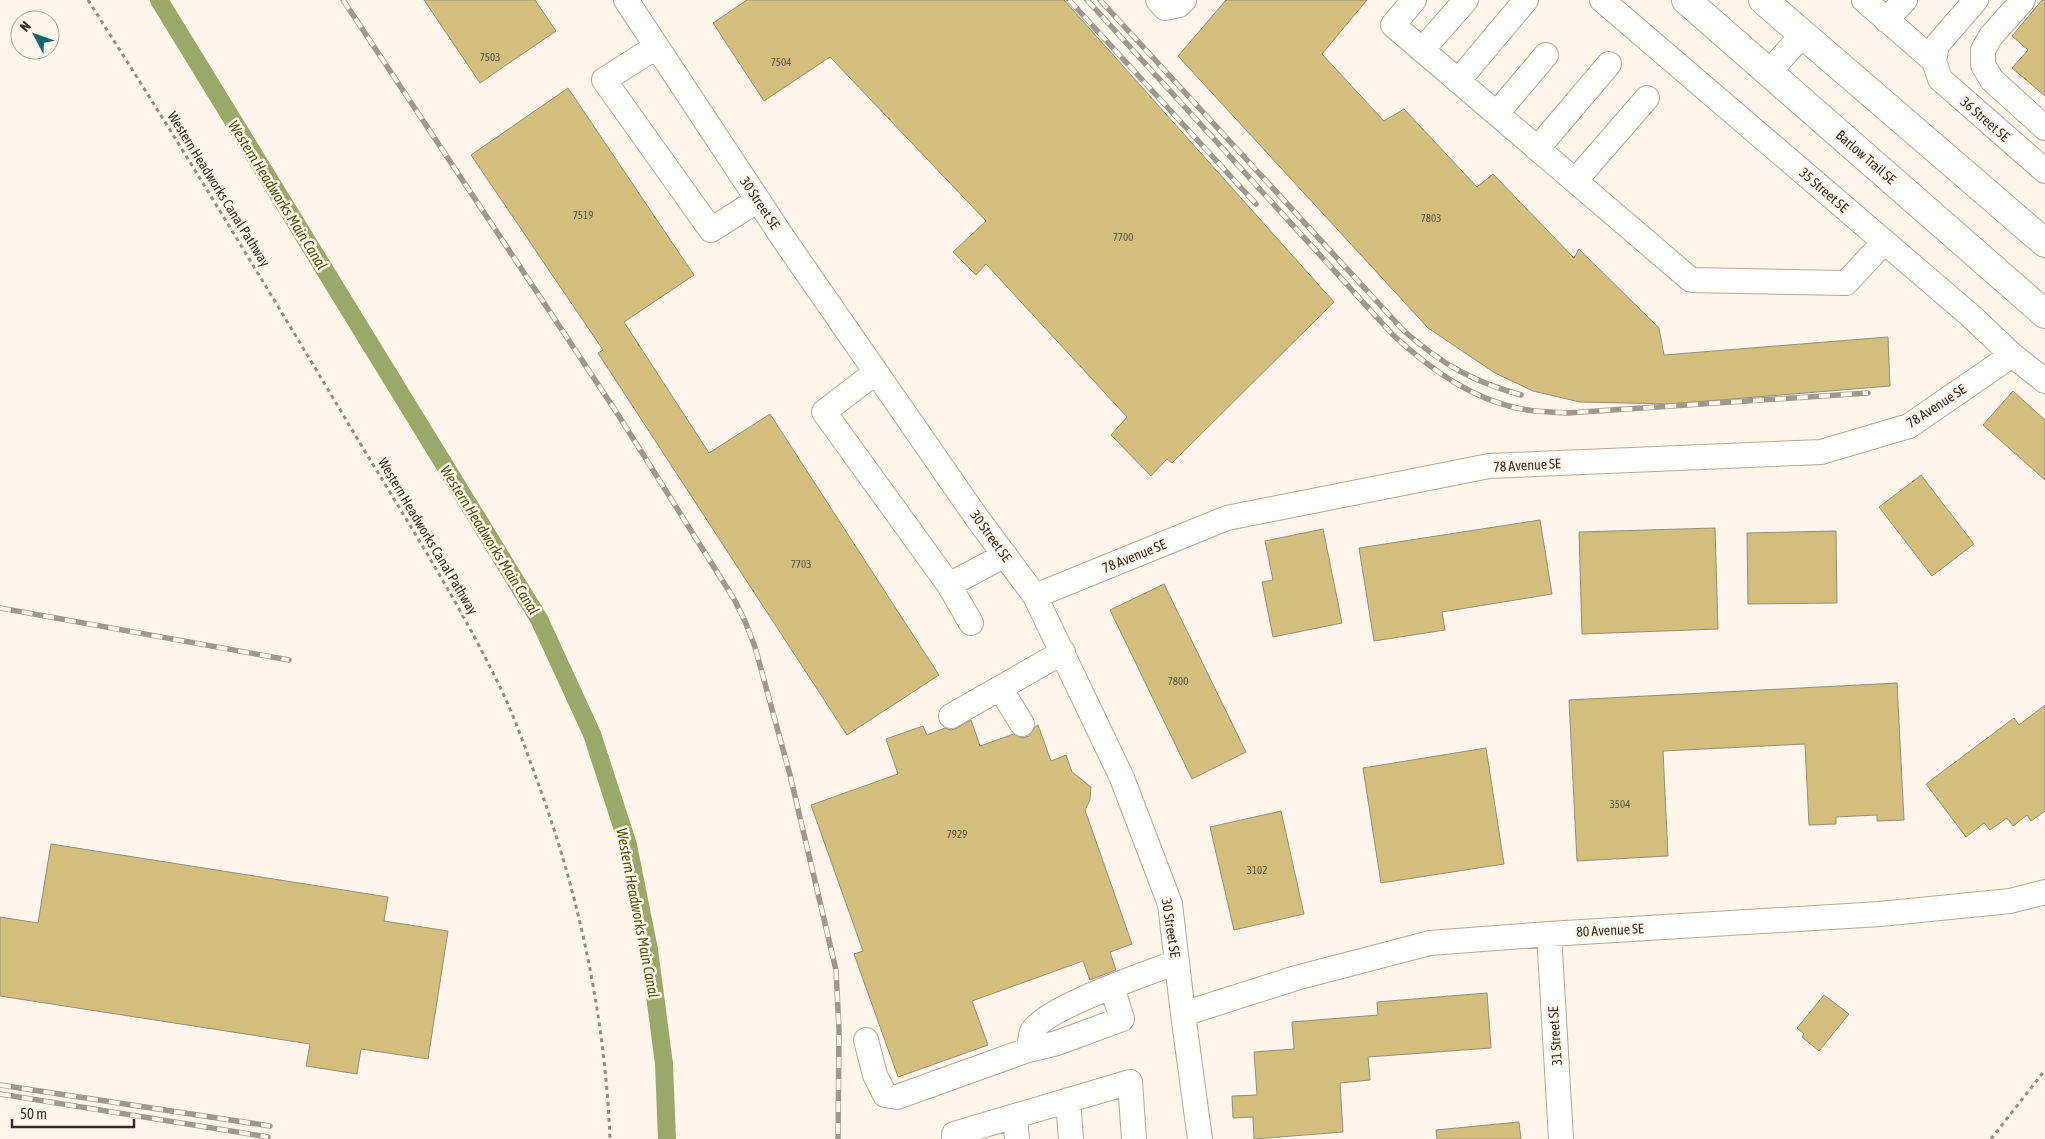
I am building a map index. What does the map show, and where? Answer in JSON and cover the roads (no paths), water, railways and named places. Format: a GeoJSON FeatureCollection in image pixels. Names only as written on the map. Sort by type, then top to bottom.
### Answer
{"type":"FeatureCollection","features":[{"type":"Feature","properties":{"kind":"main road","name":"Barlow Trail SE"},"geometry":{"type":"LineString","coordinates":[[1686,0],[2045,314]]}},
{"type":"Feature","properties":{"kind":"main road"},"geometry":{"type":"LineString","coordinates":[[1763,0],[2045,243]]}},
{"type":"Feature","properties":{"kind":"street"},"geometry":{"type":"LineString","coordinates":[[1158,0],[1165,8],[1179,5],[1184,0]]}},
{"type":"Feature","properties":{"kind":"street"},"geometry":{"type":"LineString","coordinates":[[1414,0],[1393,25],[1691,280],[1846,284],[1884,242]]}},
{"type":"Feature","properties":{"kind":"street"},"geometry":{"type":"LineString","coordinates":[[1422,50],[1466,0]]}},
{"type":"Feature","properties":{"kind":"street"},"geometry":{"type":"LineString","coordinates":[[1458,81],[1526,0]]}},
{"type":"Feature","properties":{"kind":"street","name":"35 Street SE"},"geometry":{"type":"LineString","coordinates":[[1602,0],[1971,316],[2012,355],[2045,381]]}},
{"type":"Feature","properties":{"kind":"street"},"geometry":{"type":"LineString","coordinates":[[1864,0],[1934,61],[1937,45],[1976,0]]}},
{"type":"Feature","properties":{"kind":"street"},"geometry":{"type":"LineString","coordinates":[[1886,20],[1905,0]]}},
{"type":"Feature","properties":{"kind":"street"},"geometry":{"type":"LineString","coordinates":[[2023,0],[1991,36],[1983,50],[1983,65],[1992,80],[2045,128]]}},
{"type":"Feature","properties":{"kind":"street","name":"30 Street SE"},"geometry":{"type":"LineString","coordinates":[[633,2],[656,47],[758,200],[1004,555],[1035,596],[1063,652],[1122,778],[1170,904],[1200,1139]]}},
{"type":"Feature","properties":{"kind":"street"},"geometry":{"type":"LineString","coordinates":[[1770,72],[1803,34]]}},
{"type":"Feature","properties":{"kind":"street"},"geometry":{"type":"LineString","coordinates":[[656,47],[604,80],[711,230],[758,200]]}},
{"type":"Feature","properties":{"kind":"street"},"geometry":{"type":"LineString","coordinates":[[1497,113],[1546,55]]}},
{"type":"Feature","properties":{"kind":"street","name":"36 Street SE"},"geometry":{"type":"LineString","coordinates":[[1934,61],[1940,79],[2045,171]]}},
{"type":"Feature","properties":{"kind":"street"},"geometry":{"type":"LineString","coordinates":[[1537,149],[1609,64]]}},
{"type":"Feature","properties":{"kind":"street"},"geometry":{"type":"LineString","coordinates":[[1576,181],[1647,98]]}},
{"type":"Feature","properties":{"kind":"street","name":"78 Avenue SE"},"geometry":{"type":"LineString","coordinates":[[1035,596],[1227,518],[1489,466],[1821,452],[1910,426],[2012,355]]}},
{"type":"Feature","properties":{"kind":"street"},"geometry":{"type":"LineString","coordinates":[[876,372],[824,412],[949,585],[971,623]]}},
{"type":"Feature","properties":{"kind":"street"},"geometry":{"type":"LineString","coordinates":[[949,585],[1004,555]]}},
{"type":"Feature","properties":{"kind":"street"},"geometry":{"type":"LineString","coordinates":[[951,716],[1063,652]]}},
{"type":"Feature","properties":{"kind":"street"},"geometry":{"type":"LineString","coordinates":[[1000,688],[1022,724]]}},
{"type":"Feature","properties":{"kind":"street","name":"80 Avenue SE"},"geometry":{"type":"LineString","coordinates":[[1183,1014],[1296,978],[1430,944],[1549,934],[1880,914],[2010,900],[2045,892]]}},
{"type":"Feature","properties":{"kind":"street","name":"31 Street SE"},"geometry":{"type":"LineString","coordinates":[[1549,934],[1561,1139]]}},
{"type":"Feature","properties":{"kind":"street"},"geometry":{"type":"LineString","coordinates":[[1028,1050],[1033,1030],[1052,1013],[1177,962]]}},
{"type":"Feature","properties":{"kind":"street"},"geometry":{"type":"LineString","coordinates":[[866,1040],[874,1075],[884,1095],[897,1097],[1122,1019],[1112,987]]}},
{"type":"Feature","properties":{"kind":"street"},"geometry":{"type":"LineString","coordinates":[[954,1139],[954,1134],[1016,1127],[1068,1100],[1130,1082],[1134,1139]]}},
{"type":"Feature","properties":{"kind":"street"},"geometry":{"type":"LineString","coordinates":[[1068,1100],[1071,1139]]}},
{"type":"Feature","properties":{"kind":"waterway","name":"Western Headworks Main Canal"},"geometry":{"type":"LineString","coordinates":[[159,0],[539,619],[592,734],[628,845],[649,950],[664,1064],[667,1139]]}},
{"type":"Feature","properties":{"kind":"railway"},"geometry":{"type":"LineString","coordinates":[[343,0],[617,413],[734,599],[745,621],[755,647],[790,775],[836,970],[839,1030],[838,1139]]}},
{"type":"Feature","properties":{"kind":"railway"},"geometry":{"type":"LineString","coordinates":[[1069,0],[1256,204]]}},
{"type":"Feature","properties":{"kind":"railway"},"geometry":{"type":"LineString","coordinates":[[1087,0],[1393,335],[1438,372],[1472,392],[1509,406],[1533,411],[1567,413],[1868,393]]}},
{"type":"Feature","properties":{"kind":"railway"},"geometry":{"type":"LineString","coordinates":[[1100,0],[1404,331],[1445,362],[1473,378],[1521,395]]}},
{"type":"Feature","properties":{"kind":"railway"},"geometry":{"type":"LineString","coordinates":[[0,608],[289,660]]}},
{"type":"Feature","properties":{"kind":"railway"},"geometry":{"type":"LineString","coordinates":[[0,1085],[270,1126]]}},
{"type":"Feature","properties":{"kind":"railway"},"geometry":{"type":"LineString","coordinates":[[0,1094],[268,1137]]}}]}
